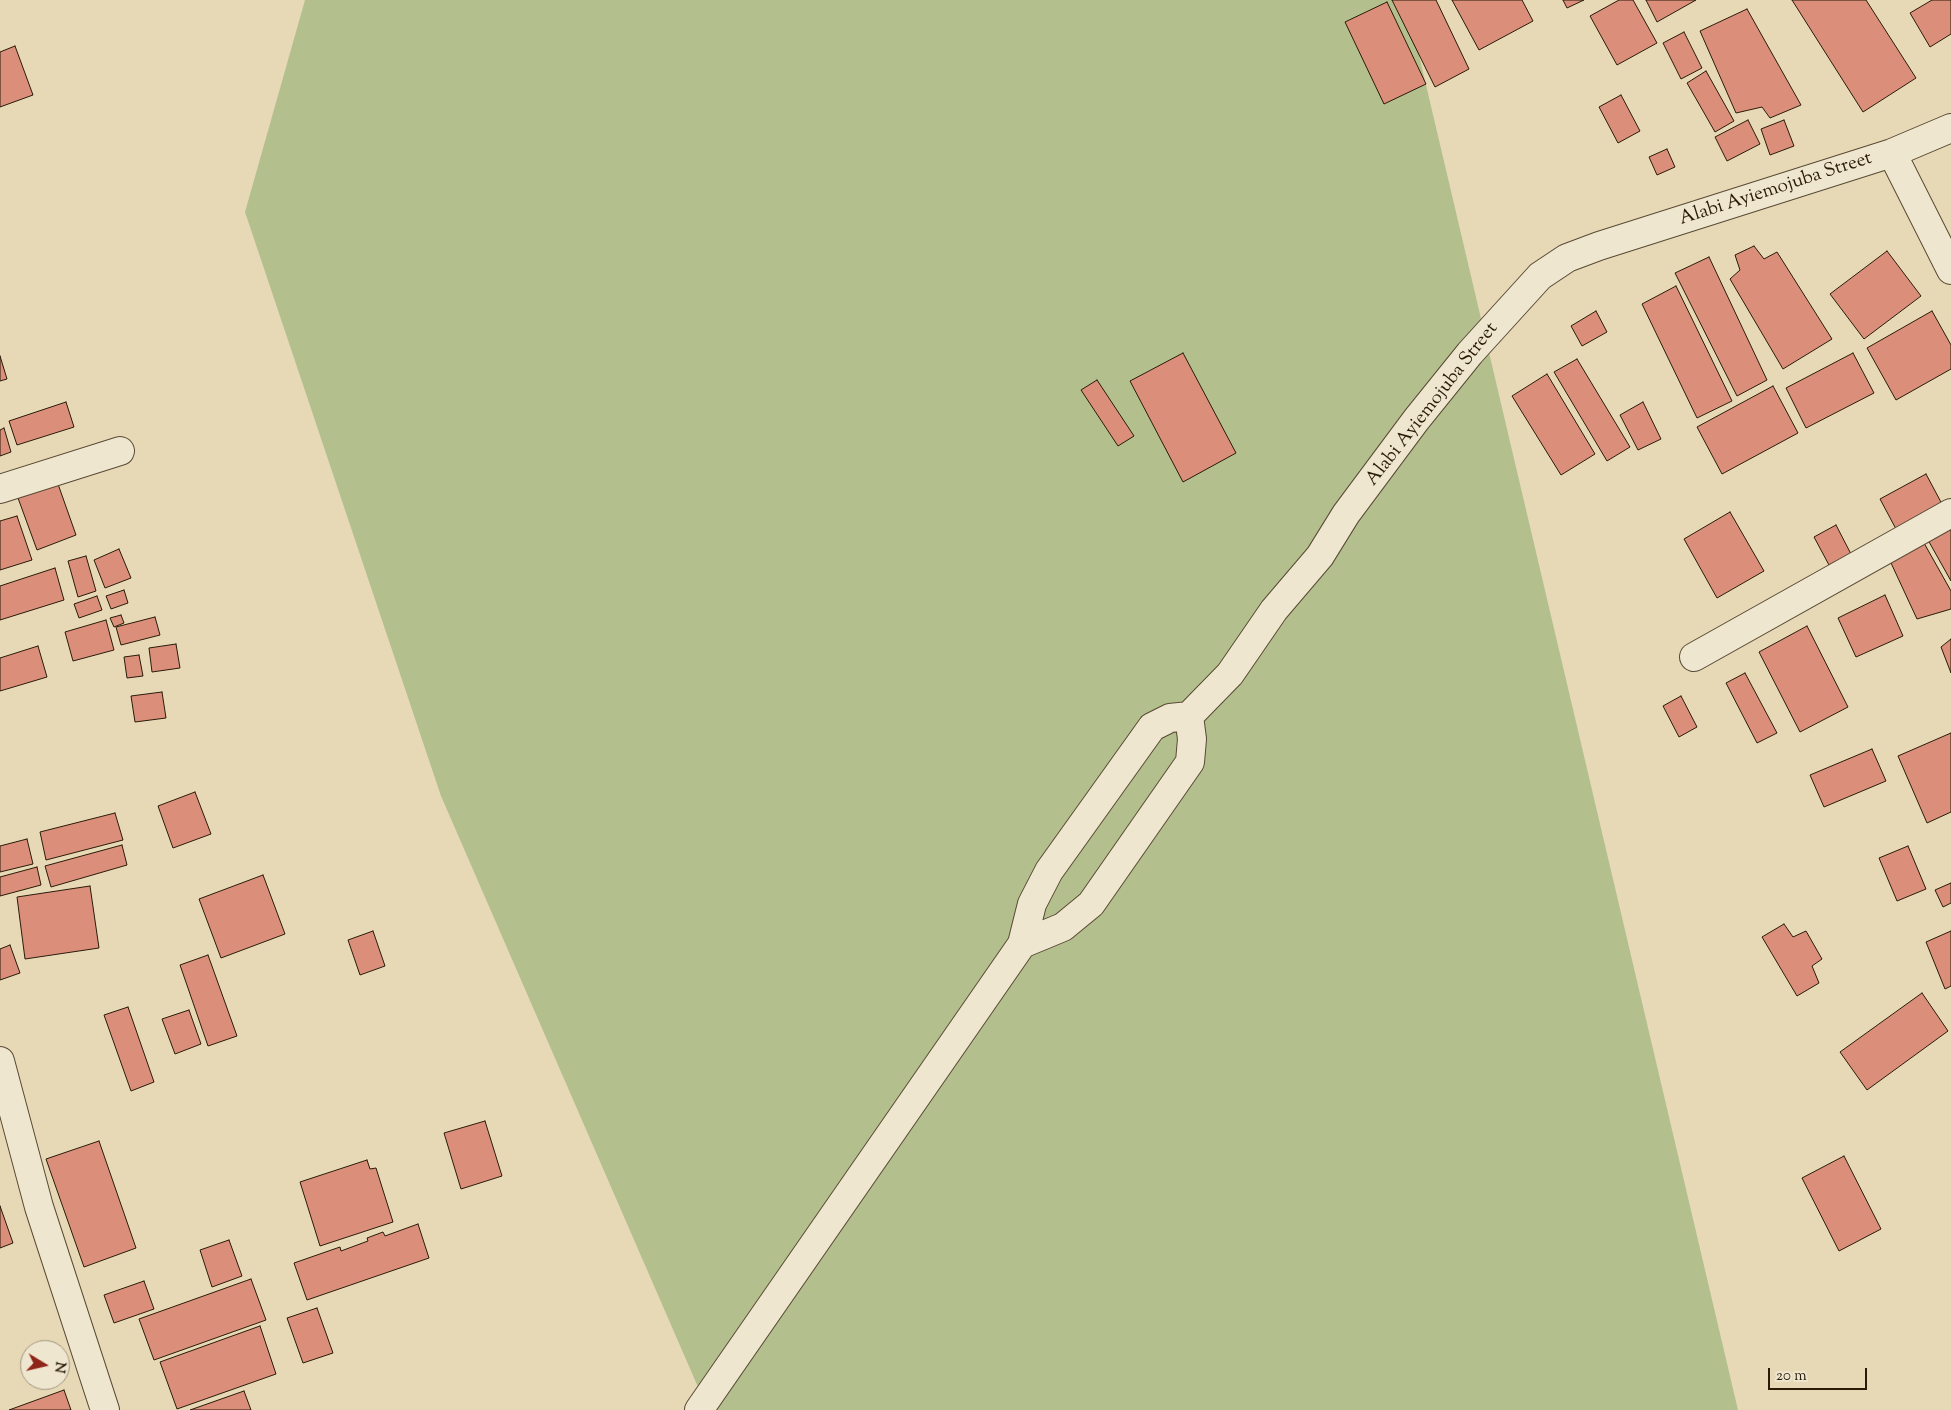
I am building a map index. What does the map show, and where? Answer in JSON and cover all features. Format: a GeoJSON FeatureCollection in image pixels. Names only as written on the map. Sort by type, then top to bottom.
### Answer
{"type":"FeatureCollection","features":[{"type":"Feature","properties":{"kind":"street","name":"Alabi Ayiemojuba Street"},"geometry":{"type":"LineString","coordinates":[[1189,716],[1230,674],[1274,610],[1320,556],[1346,514],[1416,420],[1470,353],[1540,276],[1568,258],[1599,246],[1892,152],[1951,128]]}},
{"type":"Feature","properties":{"kind":"street"},"geometry":{"type":"LineString","coordinates":[[1892,152],[1951,270]]}},
{"type":"Feature","properties":{"kind":"street"},"geometry":{"type":"LineString","coordinates":[[0,489],[120,451]]}},
{"type":"Feature","properties":{"kind":"street"},"geometry":{"type":"LineString","coordinates":[[1694,657],[1951,513]]}},
{"type":"Feature","properties":{"kind":"street"},"geometry":{"type":"LineString","coordinates":[[699,1410],[1022,944],[1032,904],[1049,871],[1152,727],[1170,718],[1189,716],[1192,739],[1190,762],[1091,904],[1063,927],[1022,944]]}},
{"type":"Feature","properties":{"kind":"street"},"geometry":{"type":"LineString","coordinates":[[0,1061],[39,1207],[105,1410]]}},
{"type":"Feature","properties":{"kind":"green space"},"geometry":{"type":"Polygon","coordinates":[[[305,0],[1406,0],[1738,1410],[708,1410],[441,796],[245,212],[305,0]]]}},
{"type":"Feature","properties":{"kind":"building"},"geometry":{"type":"Polygon","coordinates":[[[1392,0],[1436,0],[1469,69],[1435,87],[1392,0]]]}},
{"type":"Feature","properties":{"kind":"building"},"geometry":{"type":"Polygon","coordinates":[[[1452,0],[1522,0],[1533,21],[1479,50],[1452,0]]]}},
{"type":"Feature","properties":{"kind":"building"},"geometry":{"type":"Polygon","coordinates":[[[1563,0],[1584,0],[1567,8],[1563,0]]]}},
{"type":"Feature","properties":{"kind":"building"},"geometry":{"type":"Polygon","coordinates":[[[1619,0],[1633,0],[1657,43],[1617,65],[1590,16],[1619,0]]]}},
{"type":"Feature","properties":{"kind":"building"},"geometry":{"type":"Polygon","coordinates":[[[1646,0],[1696,0],[1657,22],[1646,0]]]}},
{"type":"Feature","properties":{"kind":"building"},"geometry":{"type":"Polygon","coordinates":[[[1792,0],[1866,0],[1916,78],[1863,112],[1792,0]]]}},
{"type":"Feature","properties":{"kind":"building"},"geometry":{"type":"Polygon","coordinates":[[[1932,0],[1951,0],[1951,34],[1930,47],[1910,13],[1932,0]]]}},
{"type":"Feature","properties":{"kind":"building"},"geometry":{"type":"Polygon","coordinates":[[[1387,2],[1426,84],[1384,104],[1345,22],[1387,2]]]}},
{"type":"Feature","properties":{"kind":"building"},"geometry":{"type":"Polygon","coordinates":[[[1747,9],[1801,105],[1770,118],[1762,107],[1736,113],[1700,31],[1747,9]]]}},
{"type":"Feature","properties":{"kind":"building"},"geometry":{"type":"Polygon","coordinates":[[[1684,32],[1702,68],[1681,79],[1663,43],[1684,32]]]}},
{"type":"Feature","properties":{"kind":"building"},"geometry":{"type":"Polygon","coordinates":[[[15,46],[33,95],[0,107],[0,52],[15,46]]]}},
{"type":"Feature","properties":{"kind":"building"},"geometry":{"type":"Polygon","coordinates":[[[1706,71],[1734,121],[1715,132],[1687,83],[1706,71]]]}},
{"type":"Feature","properties":{"kind":"building"},"geometry":{"type":"Polygon","coordinates":[[[1621,95],[1640,131],[1618,143],[1599,107],[1621,95]]]}},
{"type":"Feature","properties":{"kind":"building"},"geometry":{"type":"Polygon","coordinates":[[[1748,120],[1760,144],[1727,161],[1715,137],[1748,120]]]}},
{"type":"Feature","properties":{"kind":"building"},"geometry":{"type":"Polygon","coordinates":[[[1784,120],[1794,146],[1770,155],[1761,129],[1784,120]]]}},
{"type":"Feature","properties":{"kind":"building"},"geometry":{"type":"Polygon","coordinates":[[[1667,149],[1675,167],[1657,175],[1649,157],[1667,149]]]}},
{"type":"Feature","properties":{"kind":"building"},"geometry":{"type":"Polygon","coordinates":[[[1754,246],[1764,259],[1777,252],[1832,339],[1783,369],[1730,279],[1740,270],[1735,255],[1754,246]]]}},
{"type":"Feature","properties":{"kind":"building"},"geometry":{"type":"Polygon","coordinates":[[[1887,251],[1921,296],[1864,339],[1830,294],[1887,251]]]}},
{"type":"Feature","properties":{"kind":"building"},"geometry":{"type":"Polygon","coordinates":[[[1709,257],[1767,380],[1737,396],[1675,273],[1709,257]]]}},
{"type":"Feature","properties":{"kind":"building"},"geometry":{"type":"Polygon","coordinates":[[[1676,286],[1732,401],[1697,418],[1642,304],[1676,286]]]}},
{"type":"Feature","properties":{"kind":"building"},"geometry":{"type":"Polygon","coordinates":[[[1596,311],[1607,332],[1582,346],[1571,326],[1596,311]]]}},
{"type":"Feature","properties":{"kind":"building"},"geometry":{"type":"Polygon","coordinates":[[[1932,311],[1951,345],[1951,369],[1896,400],[1867,348],[1932,311]]]}},
{"type":"Feature","properties":{"kind":"building"},"geometry":{"type":"Polygon","coordinates":[[[1183,353],[1236,453],[1183,482],[1130,381],[1183,353]]]}},
{"type":"Feature","properties":{"kind":"building"},"geometry":{"type":"Polygon","coordinates":[[[1853,353],[1874,393],[1806,428],[1786,388],[1853,353]]]}},
{"type":"Feature","properties":{"kind":"building"},"geometry":{"type":"Polygon","coordinates":[[[0,356],[7,379],[0,381],[0,356]]]}},
{"type":"Feature","properties":{"kind":"building"},"geometry":{"type":"Polygon","coordinates":[[[1577,359],[1630,447],[1607,461],[1554,372],[1577,359]]]}},
{"type":"Feature","properties":{"kind":"building"},"geometry":{"type":"Polygon","coordinates":[[[1547,374],[1595,454],[1561,475],[1512,396],[1547,374]]]}},
{"type":"Feature","properties":{"kind":"building"},"geometry":{"type":"Polygon","coordinates":[[[1097,380],[1134,436],[1118,446],[1081,390],[1097,380]]]}},
{"type":"Feature","properties":{"kind":"building"},"geometry":{"type":"Polygon","coordinates":[[[1773,386],[1798,433],[1722,474],[1697,427],[1773,386]]]}},
{"type":"Feature","properties":{"kind":"building"},"geometry":{"type":"Polygon","coordinates":[[[66,402],[74,427],[17,445],[9,421],[66,402]]]}},
{"type":"Feature","properties":{"kind":"building"},"geometry":{"type":"Polygon","coordinates":[[[1643,402],[1661,439],[1638,450],[1620,415],[1643,402]]]}},
{"type":"Feature","properties":{"kind":"building"},"geometry":{"type":"Polygon","coordinates":[[[4,428],[11,452],[0,456],[0,430],[4,428]]]}},
{"type":"Feature","properties":{"kind":"building"},"geometry":{"type":"Polygon","coordinates":[[[1926,474],[1942,504],[1896,529],[1880,499],[1926,474]]]}},
{"type":"Feature","properties":{"kind":"building"},"geometry":{"type":"Polygon","coordinates":[[[58,484],[76,535],[37,550],[18,498],[58,484]]]}},
{"type":"Feature","properties":{"kind":"building"},"geometry":{"type":"Polygon","coordinates":[[[1730,512],[1764,571],[1717,598],[1684,539],[1730,512]]]}},
{"type":"Feature","properties":{"kind":"building"},"geometry":{"type":"Polygon","coordinates":[[[17,516],[32,560],[0,570],[0,521],[17,516]]]}},
{"type":"Feature","properties":{"kind":"building"},"geometry":{"type":"Polygon","coordinates":[[[1836,525],[1851,554],[1829,565],[1814,537],[1836,525]]]}},
{"type":"Feature","properties":{"kind":"building"},"geometry":{"type":"Polygon","coordinates":[[[1951,527],[1951,581],[1928,540],[1951,527]]]}},
{"type":"Feature","properties":{"kind":"building"},"geometry":{"type":"Polygon","coordinates":[[[1924,543],[1951,591],[1951,609],[1917,619],[1891,563],[1924,543]]]}},
{"type":"Feature","properties":{"kind":"building"},"geometry":{"type":"Polygon","coordinates":[[[119,549],[131,578],[105,588],[94,560],[119,549]]]}},
{"type":"Feature","properties":{"kind":"building"},"geometry":{"type":"Polygon","coordinates":[[[86,556],[96,591],[78,597],[68,561],[86,556]]]}},
{"type":"Feature","properties":{"kind":"building"},"geometry":{"type":"Polygon","coordinates":[[[55,568],[64,600],[0,620],[0,586],[55,568]]]}},
{"type":"Feature","properties":{"kind":"building"},"geometry":{"type":"Polygon","coordinates":[[[124,590],[128,603],[111,609],[106,596],[124,590]]]}},
{"type":"Feature","properties":{"kind":"building"},"geometry":{"type":"Polygon","coordinates":[[[1885,595],[1903,636],[1856,657],[1838,618],[1885,595]]]}},
{"type":"Feature","properties":{"kind":"building"},"geometry":{"type":"Polygon","coordinates":[[[97,596],[102,610],[79,618],[74,604],[97,596]]]}},
{"type":"Feature","properties":{"kind":"building"},"geometry":{"type":"Polygon","coordinates":[[[121,615],[124,623],[114,627],[110,618],[121,615]]]}},
{"type":"Feature","properties":{"kind":"building"},"geometry":{"type":"Polygon","coordinates":[[[155,617],[160,635],[121,645],[116,627],[155,617]]]}},
{"type":"Feature","properties":{"kind":"building"},"geometry":{"type":"Polygon","coordinates":[[[106,620],[114,650],[73,661],[65,632],[106,620]]]}},
{"type":"Feature","properties":{"kind":"building"},"geometry":{"type":"Polygon","coordinates":[[[1807,626],[1848,707],[1800,732],[1759,652],[1807,626]]]}},
{"type":"Feature","properties":{"kind":"building"},"geometry":{"type":"Polygon","coordinates":[[[1951,639],[1951,673],[1941,647],[1951,639]]]}},
{"type":"Feature","properties":{"kind":"building"},"geometry":{"type":"Polygon","coordinates":[[[176,644],[180,668],[152,672],[149,648],[176,644]]]}},
{"type":"Feature","properties":{"kind":"building"},"geometry":{"type":"Polygon","coordinates":[[[38,646],[47,677],[0,691],[0,658],[38,646]]]}},
{"type":"Feature","properties":{"kind":"building"},"geometry":{"type":"Polygon","coordinates":[[[139,655],[143,676],[127,678],[124,657],[139,655]]]}},
{"type":"Feature","properties":{"kind":"building"},"geometry":{"type":"Polygon","coordinates":[[[1745,673],[1777,733],[1757,743],[1726,683],[1745,673]]]}},
{"type":"Feature","properties":{"kind":"building"},"geometry":{"type":"Polygon","coordinates":[[[162,692],[166,718],[135,722],[131,696],[162,692]]]}},
{"type":"Feature","properties":{"kind":"building"},"geometry":{"type":"Polygon","coordinates":[[[1681,696],[1697,727],[1679,737],[1663,706],[1681,696]]]}},
{"type":"Feature","properties":{"kind":"building"},"geometry":{"type":"Polygon","coordinates":[[[1951,733],[1951,812],[1927,823],[1898,756],[1951,733]]]}},
{"type":"Feature","properties":{"kind":"building"},"geometry":{"type":"Polygon","coordinates":[[[1872,749],[1886,781],[1824,807],[1810,775],[1872,749]]]}},
{"type":"Feature","properties":{"kind":"building"},"geometry":{"type":"Polygon","coordinates":[[[195,792],[211,834],[173,848],[158,806],[195,792]]]}},
{"type":"Feature","properties":{"kind":"building"},"geometry":{"type":"Polygon","coordinates":[[[115,813],[123,840],[46,860],[40,832],[115,813]]]}},
{"type":"Feature","properties":{"kind":"building"},"geometry":{"type":"Polygon","coordinates":[[[27,839],[33,864],[0,872],[0,846],[27,839]]]}},
{"type":"Feature","properties":{"kind":"building"},"geometry":{"type":"Polygon","coordinates":[[[122,845],[127,865],[51,887],[45,866],[122,845]]]}},
{"type":"Feature","properties":{"kind":"building"},"geometry":{"type":"Polygon","coordinates":[[[1908,846],[1926,889],[1897,901],[1879,858],[1908,846]]]}},
{"type":"Feature","properties":{"kind":"building"},"geometry":{"type":"Polygon","coordinates":[[[37,867],[41,885],[0,896],[0,877],[37,867]]]}},
{"type":"Feature","properties":{"kind":"building"},"geometry":{"type":"Polygon","coordinates":[[[263,875],[285,934],[221,958],[199,899],[263,875]]]}},
{"type":"Feature","properties":{"kind":"building"},"geometry":{"type":"Polygon","coordinates":[[[1951,883],[1951,903],[1943,907],[1935,890],[1951,883]]]}},
{"type":"Feature","properties":{"kind":"building"},"geometry":{"type":"Polygon","coordinates":[[[90,886],[99,948],[25,959],[17,897],[90,886]]]}},
{"type":"Feature","properties":{"kind":"building"},"geometry":{"type":"Polygon","coordinates":[[[1784,924],[1793,937],[1806,931],[1822,959],[1812,966],[1819,983],[1797,996],[1762,937],[1784,924]]]}},
{"type":"Feature","properties":{"kind":"building"},"geometry":{"type":"Polygon","coordinates":[[[373,931],[385,966],[360,975],[348,940],[373,931]]]}},
{"type":"Feature","properties":{"kind":"building"},"geometry":{"type":"Polygon","coordinates":[[[1951,931],[1951,986],[1945,989],[1926,942],[1951,931]]]}},
{"type":"Feature","properties":{"kind":"building"},"geometry":{"type":"Polygon","coordinates":[[[10,945],[20,973],[0,980],[0,949],[10,945]]]}},
{"type":"Feature","properties":{"kind":"building"},"geometry":{"type":"Polygon","coordinates":[[[208,955],[237,1036],[208,1046],[180,965],[208,955]]]}},
{"type":"Feature","properties":{"kind":"building"},"geometry":{"type":"Polygon","coordinates":[[[1922,993],[1948,1031],[1867,1090],[1840,1052],[1922,993]]]}},
{"type":"Feature","properties":{"kind":"building"},"geometry":{"type":"Polygon","coordinates":[[[128,1007],[154,1082],[131,1091],[104,1015],[128,1007]]]}},
{"type":"Feature","properties":{"kind":"building"},"geometry":{"type":"Polygon","coordinates":[[[189,1010],[201,1044],[175,1054],[162,1019],[189,1010]]]}},
{"type":"Feature","properties":{"kind":"building"},"geometry":{"type":"Polygon","coordinates":[[[485,1121],[502,1176],[461,1189],[444,1133],[485,1121]]]}},
{"type":"Feature","properties":{"kind":"building"},"geometry":{"type":"Polygon","coordinates":[[[99,1141],[136,1248],[84,1267],[46,1159],[99,1141]]]}},
{"type":"Feature","properties":{"kind":"building"},"geometry":{"type":"Polygon","coordinates":[[[1844,1156],[1881,1229],[1839,1251],[1802,1178],[1844,1156]]]}},
{"type":"Feature","properties":{"kind":"building"},"geometry":{"type":"Polygon","coordinates":[[[367,1160],[370,1169],[376,1168],[393,1222],[320,1246],[300,1182],[367,1160]]]}},
{"type":"Feature","properties":{"kind":"building"},"geometry":{"type":"Polygon","coordinates":[[[0,1206],[13,1243],[0,1248],[0,1206]]]}},
{"type":"Feature","properties":{"kind":"building"},"geometry":{"type":"Polygon","coordinates":[[[418,1224],[429,1258],[307,1300],[294,1263],[340,1247],[341,1251],[368,1241],[367,1238],[383,1232],[385,1236],[418,1224]]]}},
{"type":"Feature","properties":{"kind":"building"},"geometry":{"type":"Polygon","coordinates":[[[229,1240],[242,1276],[212,1287],[200,1250],[229,1240]]]}},
{"type":"Feature","properties":{"kind":"building"},"geometry":{"type":"Polygon","coordinates":[[[251,1279],[266,1320],[154,1360],[139,1319],[251,1279]]]}},
{"type":"Feature","properties":{"kind":"building"},"geometry":{"type":"Polygon","coordinates":[[[144,1281],[154,1309],[114,1323],[104,1295],[144,1281]]]}},
{"type":"Feature","properties":{"kind":"building"},"geometry":{"type":"Polygon","coordinates":[[[317,1308],[333,1353],[303,1363],[287,1318],[317,1308]]]}},
{"type":"Feature","properties":{"kind":"building"},"geometry":{"type":"Polygon","coordinates":[[[260,1326],[276,1374],[177,1409],[160,1362],[260,1326]]]}},
{"type":"Feature","properties":{"kind":"building"},"geometry":{"type":"Polygon","coordinates":[[[64,1390],[71,1410],[9,1410],[64,1390]]]}},
{"type":"Feature","properties":{"kind":"building"},"geometry":{"type":"Polygon","coordinates":[[[244,1391],[251,1410],[190,1410],[244,1391]]]}}]}
